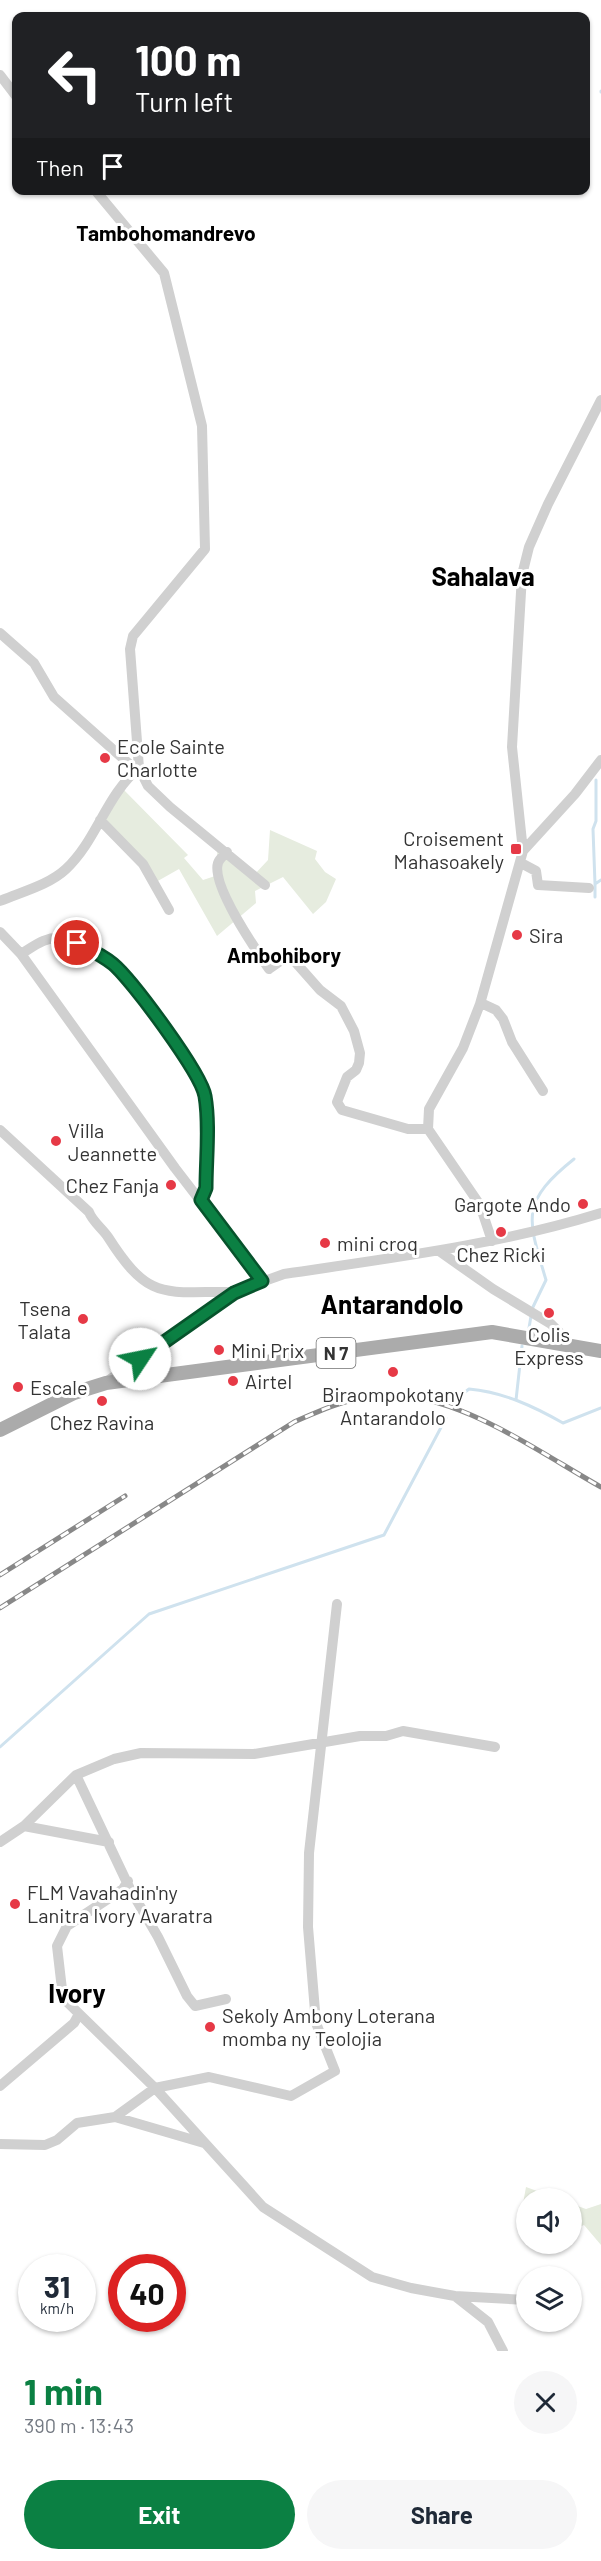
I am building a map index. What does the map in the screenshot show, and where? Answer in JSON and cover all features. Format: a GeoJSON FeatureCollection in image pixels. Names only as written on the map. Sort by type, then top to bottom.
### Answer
{"type":"FeatureCollection","features":[{"type":"Feature","properties":{"kind":"main road","name":"N 7"},"geometry":{"type":"LineString","coordinates":[[0,1430],[74,1393],[106,1383],[492,1332],[601,1351]]}},
{"type":"Feature","properties":{"kind":"street"},"geometry":{"type":"LineString","coordinates":[[0,75],[12,91]]}},
{"type":"Feature","properties":{"kind":"street"},"geometry":{"type":"LineString","coordinates":[[0,901],[65,870],[100,820],[119,787],[137,769],[130,649],[133,636],[205,549],[202,426],[164,273],[99,195]]}},
{"type":"Feature","properties":{"kind":"street"},"geometry":{"type":"LineString","coordinates":[[492,1241],[480,1205],[428,1129],[429,1108],[463,1048],[480,1006],[521,863],[523,850],[512,747],[522,575],[529,547],[548,504],[601,400]]}},
{"type":"Feature","properties":{"kind":"street"},"geometry":{"type":"LineString","coordinates":[[0,633],[34,663],[54,697],[137,769],[148,786],[170,807],[265,885]]}},
{"type":"Feature","properties":{"kind":"street"},"geometry":{"type":"LineString","coordinates":[[523,850],[575,794],[601,760]]}},
{"type":"Feature","properties":{"kind":"street"},"geometry":{"type":"LineString","coordinates":[[100,820],[143,864],[169,910]]}},
{"type":"Feature","properties":{"kind":"street"},"geometry":{"type":"LineString","coordinates":[[227,852],[218,863],[218,879],[244,933],[269,969],[289,955],[320,990],[340,1006],[354,1031],[360,1053],[359,1063],[356,1070],[346,1077],[337,1102],[342,1110],[408,1129],[428,1129]]}},
{"type":"Feature","properties":{"kind":"street"},"geometry":{"type":"LineString","coordinates":[[521,863],[536,871],[538,885],[589,888]]}},
{"type":"Feature","properties":{"kind":"street"},"geometry":{"type":"LineString","coordinates":[[0,932],[21,954],[262,1281]]}},
{"type":"Feature","properties":{"kind":"street"},"geometry":{"type":"LineString","coordinates":[[21,954],[47,938],[64,938],[90,949],[114,965],[166,1029],[197,1077],[205,1094],[206,1188],[201,1200]]}},
{"type":"Feature","properties":{"kind":"street"},"geometry":{"type":"LineString","coordinates":[[480,1006],[496,1010],[503,1019],[508,1035],[543,1091]]}},
{"type":"Feature","properties":{"kind":"street"},"geometry":{"type":"LineString","coordinates":[[0,1130],[102,1227],[129,1269],[148,1285],[170,1293],[234,1293]]}},
{"type":"Feature","properties":{"kind":"street"},"geometry":{"type":"LineString","coordinates":[[106,1383],[234,1293],[262,1281],[284,1274],[527,1235],[601,1213]]}},
{"type":"Feature","properties":{"kind":"street"},"geometry":{"type":"LineString","coordinates":[[438,1251],[493,1289],[551,1324],[562,1335],[566,1344]]}},
{"type":"Feature","properties":{"kind":"street"},"geometry":{"type":"LineString","coordinates":[[115,2117],[155,2088],[209,2077],[291,2096],[335,2071],[316,2023],[308,1927],[309,1853],[337,1604]]}},
{"type":"Feature","properties":{"kind":"street"},"geometry":{"type":"LineString","coordinates":[[0,1842],[24,1826],[75,1775],[114,1759],[141,1754],[254,1754],[360,1736],[386,1736],[404,1731],[495,1747]]}},
{"type":"Feature","properties":{"kind":"street"},"geometry":{"type":"LineString","coordinates":[[75,1775],[187,1996],[195,2006],[226,1999]]}},
{"type":"Feature","properties":{"kind":"street"},"geometry":{"type":"LineString","coordinates":[[24,1826],[109,1842]]}},
{"type":"Feature","properties":{"kind":"street"},"geometry":{"type":"LineString","coordinates":[[128,1881],[123,1889],[67,1926],[57,1946],[63,1998],[155,2088],[264,2207],[372,2277],[411,2288],[455,2296],[516,2299]]}},
{"type":"Feature","properties":{"kind":"street"},"geometry":{"type":"LineString","coordinates":[[0,2086],[74,2023],[79,2014]]}},
{"type":"Feature","properties":{"kind":"street"},"geometry":{"type":"LineString","coordinates":[[0,2144],[45,2145],[57,2140],[77,2123],[115,2117],[206,2143]]}},
{"type":"Feature","properties":{"kind":"street"},"geometry":{"type":"LineString","coordinates":[[455,2296],[488,2322],[503,2351]]}},
{"type":"Feature","properties":{"kind":"shaded area"},"geometry":{"type":"Polygon","coordinates":[[[121,787],[188,855],[184,858],[203,880],[218,875],[217,846],[254,875],[268,860],[270,830],[317,851],[315,859],[325,872],[336,879],[326,902],[313,914],[283,877],[255,891],[256,903],[217,936],[179,869],[156,882],[102,820],[121,787]]]}},
{"type":"Feature","properties":{"kind":"shaded area"},"geometry":{"type":"Polygon","coordinates":[[[601,2204],[601,2245],[584,2225],[582,2226],[582,2208],[586,2209],[601,2204]]]}},
{"type":"Feature","properties":{"kind":"waterway"},"geometry":{"type":"LineString","coordinates":[[595,884],[593,829],[596,821],[596,780]]}},
{"type":"Feature","properties":{"kind":"waterway"},"geometry":{"type":"LineString","coordinates":[[595,897],[595,884],[601,880]]}},
{"type":"Feature","properties":{"kind":"waterway"},"geometry":{"type":"LineString","coordinates":[[532,1309],[546,1280],[532,1227],[536,1201],[556,1174],[574,1159]]}},
{"type":"Feature","properties":{"kind":"waterway"},"geometry":{"type":"LineString","coordinates":[[529,1328],[531,1316]]}},
{"type":"Feature","properties":{"kind":"waterway"},"geometry":{"type":"LineString","coordinates":[[516,1400],[522,1346]]}},
{"type":"Feature","properties":{"kind":"waterway"},"geometry":{"type":"LineString","coordinates":[[460,1396],[469,1389],[494,1393],[529,1406],[563,1423],[601,1408]]}},
{"type":"Feature","properties":{"kind":"waterway"},"geometry":{"type":"LineString","coordinates":[[0,1747],[149,1614],[384,1535],[446,1418]]}},
{"type":"Feature","properties":{"kind":"railway"},"geometry":{"type":"LineString","coordinates":[[0,1608],[294,1422],[314,1413],[365,1397],[404,1396],[434,1402],[463,1412],[522,1440],[601,1487]]}},
{"type":"Feature","properties":{"kind":"railway"},"geometry":{"type":"LineString","coordinates":[[0,1575],[125,1496]]}},
{"type":"Feature","properties":{"kind":"place","name":"Ecole Sainte Charlotte"},"geometry":{"type":"Point","coordinates":[105,758]}},
{"type":"Feature","properties":{"kind":"place","name":"Croisement Mahasoakely"},"geometry":{"type":"Point","coordinates":[516,849]}},
{"type":"Feature","properties":{"kind":"place","name":"Sira"},"geometry":{"type":"Point","coordinates":[517,935]}},
{"type":"Feature","properties":{"kind":"place","name":"Villa Jeannette"},"geometry":{"type":"Point","coordinates":[56,1141]}},
{"type":"Feature","properties":{"kind":"place","name":"Chez Fanja"},"geometry":{"type":"Point","coordinates":[171,1185]}},
{"type":"Feature","properties":{"kind":"place","name":"Gargote Ando"},"geometry":{"type":"Point","coordinates":[583,1204]}},
{"type":"Feature","properties":{"kind":"place","name":"Chez Ricki"},"geometry":{"type":"Point","coordinates":[501,1232]}},
{"type":"Feature","properties":{"kind":"place","name":"mini croq"},"geometry":{"type":"Point","coordinates":[325,1243]}},
{"type":"Feature","properties":{"kind":"place","name":"Colis Express"},"geometry":{"type":"Point","coordinates":[549,1313]}},
{"type":"Feature","properties":{"kind":"place","name":"Tsena Talata"},"geometry":{"type":"Point","coordinates":[83,1319]}},
{"type":"Feature","properties":{"kind":"place","name":"Mini Prix"},"geometry":{"type":"Point","coordinates":[219,1350]}},
{"type":"Feature","properties":{"kind":"place","name":"Biraompokotany Antarandolo"},"geometry":{"type":"Point","coordinates":[393,1372]}},
{"type":"Feature","properties":{"kind":"place","name":"Airtel"},"geometry":{"type":"Point","coordinates":[233,1381]}},
{"type":"Feature","properties":{"kind":"place","name":"Escale"},"geometry":{"type":"Point","coordinates":[18,1387]}},
{"type":"Feature","properties":{"kind":"place","name":"Chez Ravina"},"geometry":{"type":"Point","coordinates":[102,1401]}},
{"type":"Feature","properties":{"kind":"place","name":"FLM Vavahadin'ny Lanitra Ivory Avaratra"},"geometry":{"type":"Point","coordinates":[15,1904]}},
{"type":"Feature","properties":{"kind":"place","name":"Sekoly Ambony Loterana momba ny Teolojia"},"geometry":{"type":"Point","coordinates":[210,2027]}},
{"type":"Feature","properties":{"kind":"district","name":"Tambohomandrevo"},"geometry":{"type":"Point","coordinates":[166,232]}},
{"type":"Feature","properties":{"kind":"district","name":"Sahalava"},"geometry":{"type":"Point","coordinates":[483,575]}},
{"type":"Feature","properties":{"kind":"district","name":"Ambohibory"},"geometry":{"type":"Point","coordinates":[284,954]}},
{"type":"Feature","properties":{"kind":"district","name":"Antarandolo"},"geometry":{"type":"Point","coordinates":[392,1303]}},
{"type":"Feature","properties":{"kind":"district","name":"Ivory"},"geometry":{"type":"Point","coordinates":[77,1992]}},
{"type":"Feature","properties":{"kind":"route"},"geometry":{"type":"LineString","coordinates":[[77,943],[114,965],[166,1029],[197,1077],[205,1094],[206,1109],[206,1188],[201,1200],[262,1281],[234,1293],[140,1359]]}}]}
